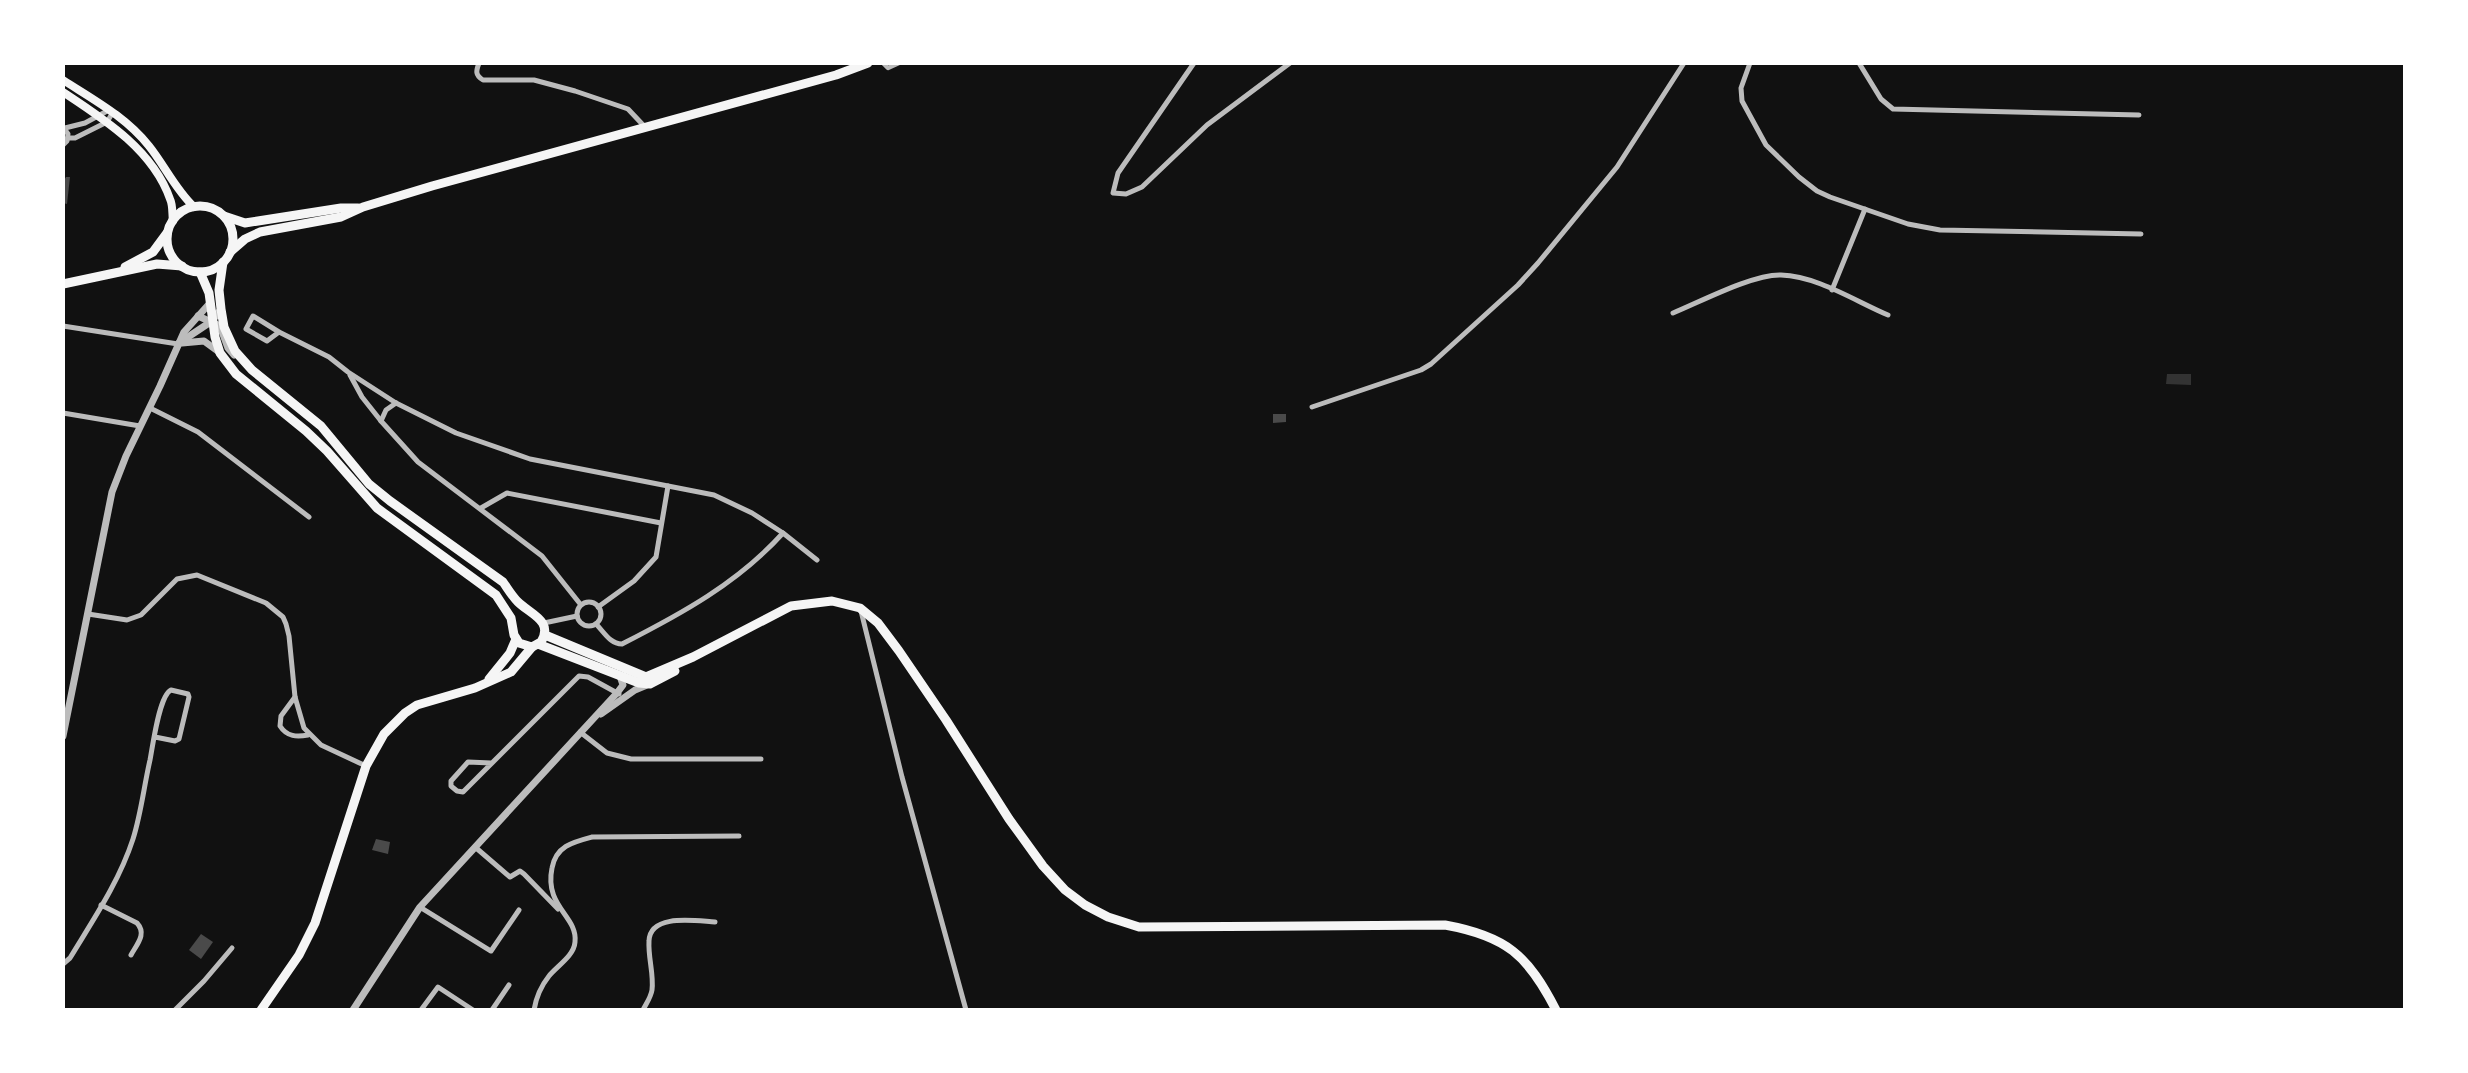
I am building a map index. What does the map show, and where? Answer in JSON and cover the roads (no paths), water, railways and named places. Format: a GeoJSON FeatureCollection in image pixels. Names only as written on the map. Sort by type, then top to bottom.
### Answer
{"type":"FeatureCollection","features":[{"type":"Feature","properties":{"kind":"main road"},"geometry":{"type":"LineString","coordinates":[[63,284],[157,264],[181,266],[200,272],[213,270],[246,239],[260,232],[341,218],[363,207],[432,186],[836,75],[868,63]]}},
{"type":"Feature","properties":{"kind":"main road"},"geometry":{"type":"LineString","coordinates":[[63,80],[126,121],[149,146],[180,193],[194,207]]}},
{"type":"Feature","properties":{"kind":"main road"},"geometry":{"type":"LineString","coordinates":[[63,92],[107,122],[154,168],[171,200],[173,221]]}},
{"type":"Feature","properties":{"kind":"main road"},"geometry":{"type":"LineString","coordinates":[[107,274],[153,252],[173,221],[182,212],[194,207],[207,207],[245,223],[363,207]]}},
{"type":"Feature","properties":{"kind":"main road"},"geometry":{"type":"LineString","coordinates":[[223,216],[232,233],[230,252]]}},
{"type":"Feature","properties":{"kind":"main road"},"geometry":{"type":"LineString","coordinates":[[168,232],[170,251],[181,266]]}},
{"type":"Feature","properties":{"kind":"main road"},"geometry":{"type":"LineString","coordinates":[[223,262],[219,290],[221,309],[229,342],[244,361],[321,426],[369,484],[503,582],[516,601],[544,623],[545,635],[511,672],[486,683],[429,700],[405,713],[384,734],[366,766],[315,923],[288,972],[261,1010]]}},
{"type":"Feature","properties":{"kind":"main road"},"geometry":{"type":"LineString","coordinates":[[200,272],[206,284],[220,353],[236,374],[306,431],[377,508],[496,595],[506,607],[516,639],[510,653],[486,683]]}},
{"type":"Feature","properties":{"kind":"main road"},"geometry":{"type":"LineString","coordinates":[[545,635],[646,677],[694,657],[791,606],[832,601],[860,608],[878,623],[899,650],[1009,819],[1043,866],[1065,890],[1085,905],[1108,917],[1139,927],[1444,925],[1472,930],[1505,944],[1522,958],[1542,983],[1556,1010]]}},
{"type":"Feature","properties":{"kind":"main road"},"geometry":{"type":"LineString","coordinates":[[514,627],[520,618],[534,615]]}},
{"type":"Feature","properties":{"kind":"main road"},"geometry":{"type":"LineString","coordinates":[[516,639],[523,645],[535,645],[639,683],[650,684],[667,677],[694,657]]}},
{"type":"Feature","properties":{"kind":"street"},"geometry":{"type":"LineString","coordinates":[[479,63],[476,72],[483,80],[534,80],[575,91],[628,109],[645,127]]}},
{"type":"Feature","properties":{"kind":"street"},"geometry":{"type":"LineString","coordinates":[[883,63],[888,68],[899,63]]}},
{"type":"Feature","properties":{"kind":"street"},"geometry":{"type":"LineString","coordinates":[[1194,63],[1118,173],[1113,193],[1126,194],[1142,187],[1207,125],[1290,63]]}},
{"type":"Feature","properties":{"kind":"street"},"geometry":{"type":"LineString","coordinates":[[1312,407],[1431,364],[1508,293],[1538,263],[1617,167],[1684,63]]}},
{"type":"Feature","properties":{"kind":"street"},"geometry":{"type":"LineString","coordinates":[[1750,63],[1741,88],[1742,101],[1766,145],[1817,191],[1908,224],[1940,230],[2141,234]]}},
{"type":"Feature","properties":{"kind":"street"},"geometry":{"type":"LineString","coordinates":[[1859,63],[1881,99],[1894,109],[2139,115]]}},
{"type":"Feature","properties":{"kind":"street"},"geometry":{"type":"LineString","coordinates":[[84,106],[85,123]]}},
{"type":"Feature","properties":{"kind":"street"},"geometry":{"type":"LineString","coordinates":[[68,138],[64,128],[85,123],[111,111]]}},
{"type":"Feature","properties":{"kind":"street"},"geometry":{"type":"LineString","coordinates":[[68,138],[75,138],[107,122],[111,111]]}},
{"type":"Feature","properties":{"kind":"street"},"geometry":{"type":"LineString","coordinates":[[63,145],[68,138]]}},
{"type":"Feature","properties":{"kind":"street"},"geometry":{"type":"LineString","coordinates":[[1832,290],[1865,209]]}},
{"type":"Feature","properties":{"kind":"street"},"geometry":{"type":"LineString","coordinates":[[1673,313],[1769,276],[1781,275],[1802,278],[1888,315]]}},
{"type":"Feature","properties":{"kind":"street"},"geometry":{"type":"LineString","coordinates":[[63,736],[66,704],[89,614],[112,492],[184,332],[210,303]]}},
{"type":"Feature","properties":{"kind":"street"},"geometry":{"type":"LineString","coordinates":[[178,344],[212,321],[221,309]]}},
{"type":"Feature","properties":{"kind":"street"},"geometry":{"type":"LineString","coordinates":[[198,316],[220,326],[233,355],[244,361]]}},
{"type":"Feature","properties":{"kind":"street"},"geometry":{"type":"LineString","coordinates":[[279,332],[267,341],[246,329],[253,316],[329,357],[396,403],[456,433],[530,459],[714,495],[752,513],[783,533],[817,561]]}},
{"type":"Feature","properties":{"kind":"street"},"geometry":{"type":"LineString","coordinates":[[63,326],[178,344],[204,341],[220,353]]}},
{"type":"Feature","properties":{"kind":"street"},"geometry":{"type":"LineString","coordinates":[[348,372],[362,397],[418,462],[542,555],[581,605]]}},
{"type":"Feature","properties":{"kind":"street"},"geometry":{"type":"LineString","coordinates":[[381,421],[386,410],[396,403]]}},
{"type":"Feature","properties":{"kind":"street"},"geometry":{"type":"LineString","coordinates":[[150,408],[198,432],[309,517]]}},
{"type":"Feature","properties":{"kind":"street"},"geometry":{"type":"LineString","coordinates":[[63,413],[140,426]]}},
{"type":"Feature","properties":{"kind":"street"},"geometry":{"type":"LineString","coordinates":[[598,607],[634,581],[650,567],[656,557],[667,486]]}},
{"type":"Feature","properties":{"kind":"street"},"geometry":{"type":"LineString","coordinates":[[481,508],[507,493],[661,523]]}},
{"type":"Feature","properties":{"kind":"street"},"geometry":{"type":"LineString","coordinates":[[596,624],[615,644],[622,644],[725,586],[750,567],[783,533]]}},
{"type":"Feature","properties":{"kind":"street"},"geometry":{"type":"LineString","coordinates":[[89,614],[127,620],[141,615],[169,585],[187,575],[197,575],[266,603],[283,617],[289,636],[295,697],[304,727],[309,735],[321,744],[366,766]]}},
{"type":"Feature","properties":{"kind":"street"},"geometry":{"type":"LineString","coordinates":[[588,602],[598,607],[601,614],[596,624],[582,625],[577,616],[581,605],[588,602]]}},
{"type":"Feature","properties":{"kind":"street"},"geometry":{"type":"LineString","coordinates":[[860,608],[902,777],[966,1010]]}},
{"type":"Feature","properties":{"kind":"street"},"geometry":{"type":"LineString","coordinates":[[544,623],[577,616]]}},
{"type":"Feature","properties":{"kind":"street"},"geometry":{"type":"LineString","coordinates":[[491,763],[468,762],[451,781],[451,786],[463,792],[579,676],[588,677],[621,695],[650,684]]}},
{"type":"Feature","properties":{"kind":"street"},"geometry":{"type":"LineString","coordinates":[[352,1010],[420,907],[580,733],[597,716],[609,710],[621,695],[623,685],[620,676]]}},
{"type":"Feature","properties":{"kind":"street"},"geometry":{"type":"LineString","coordinates":[[63,964],[70,958],[101,905],[117,876],[132,839],[155,737],[167,692],[171,690],[188,694],[179,739],[175,741],[155,737]]}},
{"type":"Feature","properties":{"kind":"street"},"geometry":{"type":"LineString","coordinates":[[295,697],[281,716],[280,726],[285,733],[291,735],[309,735]]}},
{"type":"Feature","properties":{"kind":"street"},"geometry":{"type":"LineString","coordinates":[[580,733],[607,753],[631,759],[761,759]]}},
{"type":"Feature","properties":{"kind":"street"},"geometry":{"type":"LineString","coordinates":[[561,911],[552,893],[551,873],[557,854],[570,843],[592,837],[739,836]]}},
{"type":"Feature","properties":{"kind":"street"},"geometry":{"type":"LineString","coordinates":[[475,847],[510,877],[520,871],[524,874],[573,927],[576,941],[568,956],[549,976],[536,999],[534,1010]]}},
{"type":"Feature","properties":{"kind":"street"},"geometry":{"type":"LineString","coordinates":[[101,905],[137,923],[141,928],[142,936],[131,955]]}},
{"type":"Feature","properties":{"kind":"street"},"geometry":{"type":"LineString","coordinates":[[420,907],[491,951],[519,910]]}},
{"type":"Feature","properties":{"kind":"street"},"geometry":{"type":"LineString","coordinates":[[643,1010],[652,993],[648,939],[653,929],[668,922],[715,922]]}},
{"type":"Feature","properties":{"kind":"street"},"geometry":{"type":"LineString","coordinates":[[175,1010],[232,948]]}},
{"type":"Feature","properties":{"kind":"street"},"geometry":{"type":"LineString","coordinates":[[492,1010],[509,985]]}},
{"type":"Feature","properties":{"kind":"street"},"geometry":{"type":"LineString","coordinates":[[421,1010],[438,987],[472,1010]]}}]}
